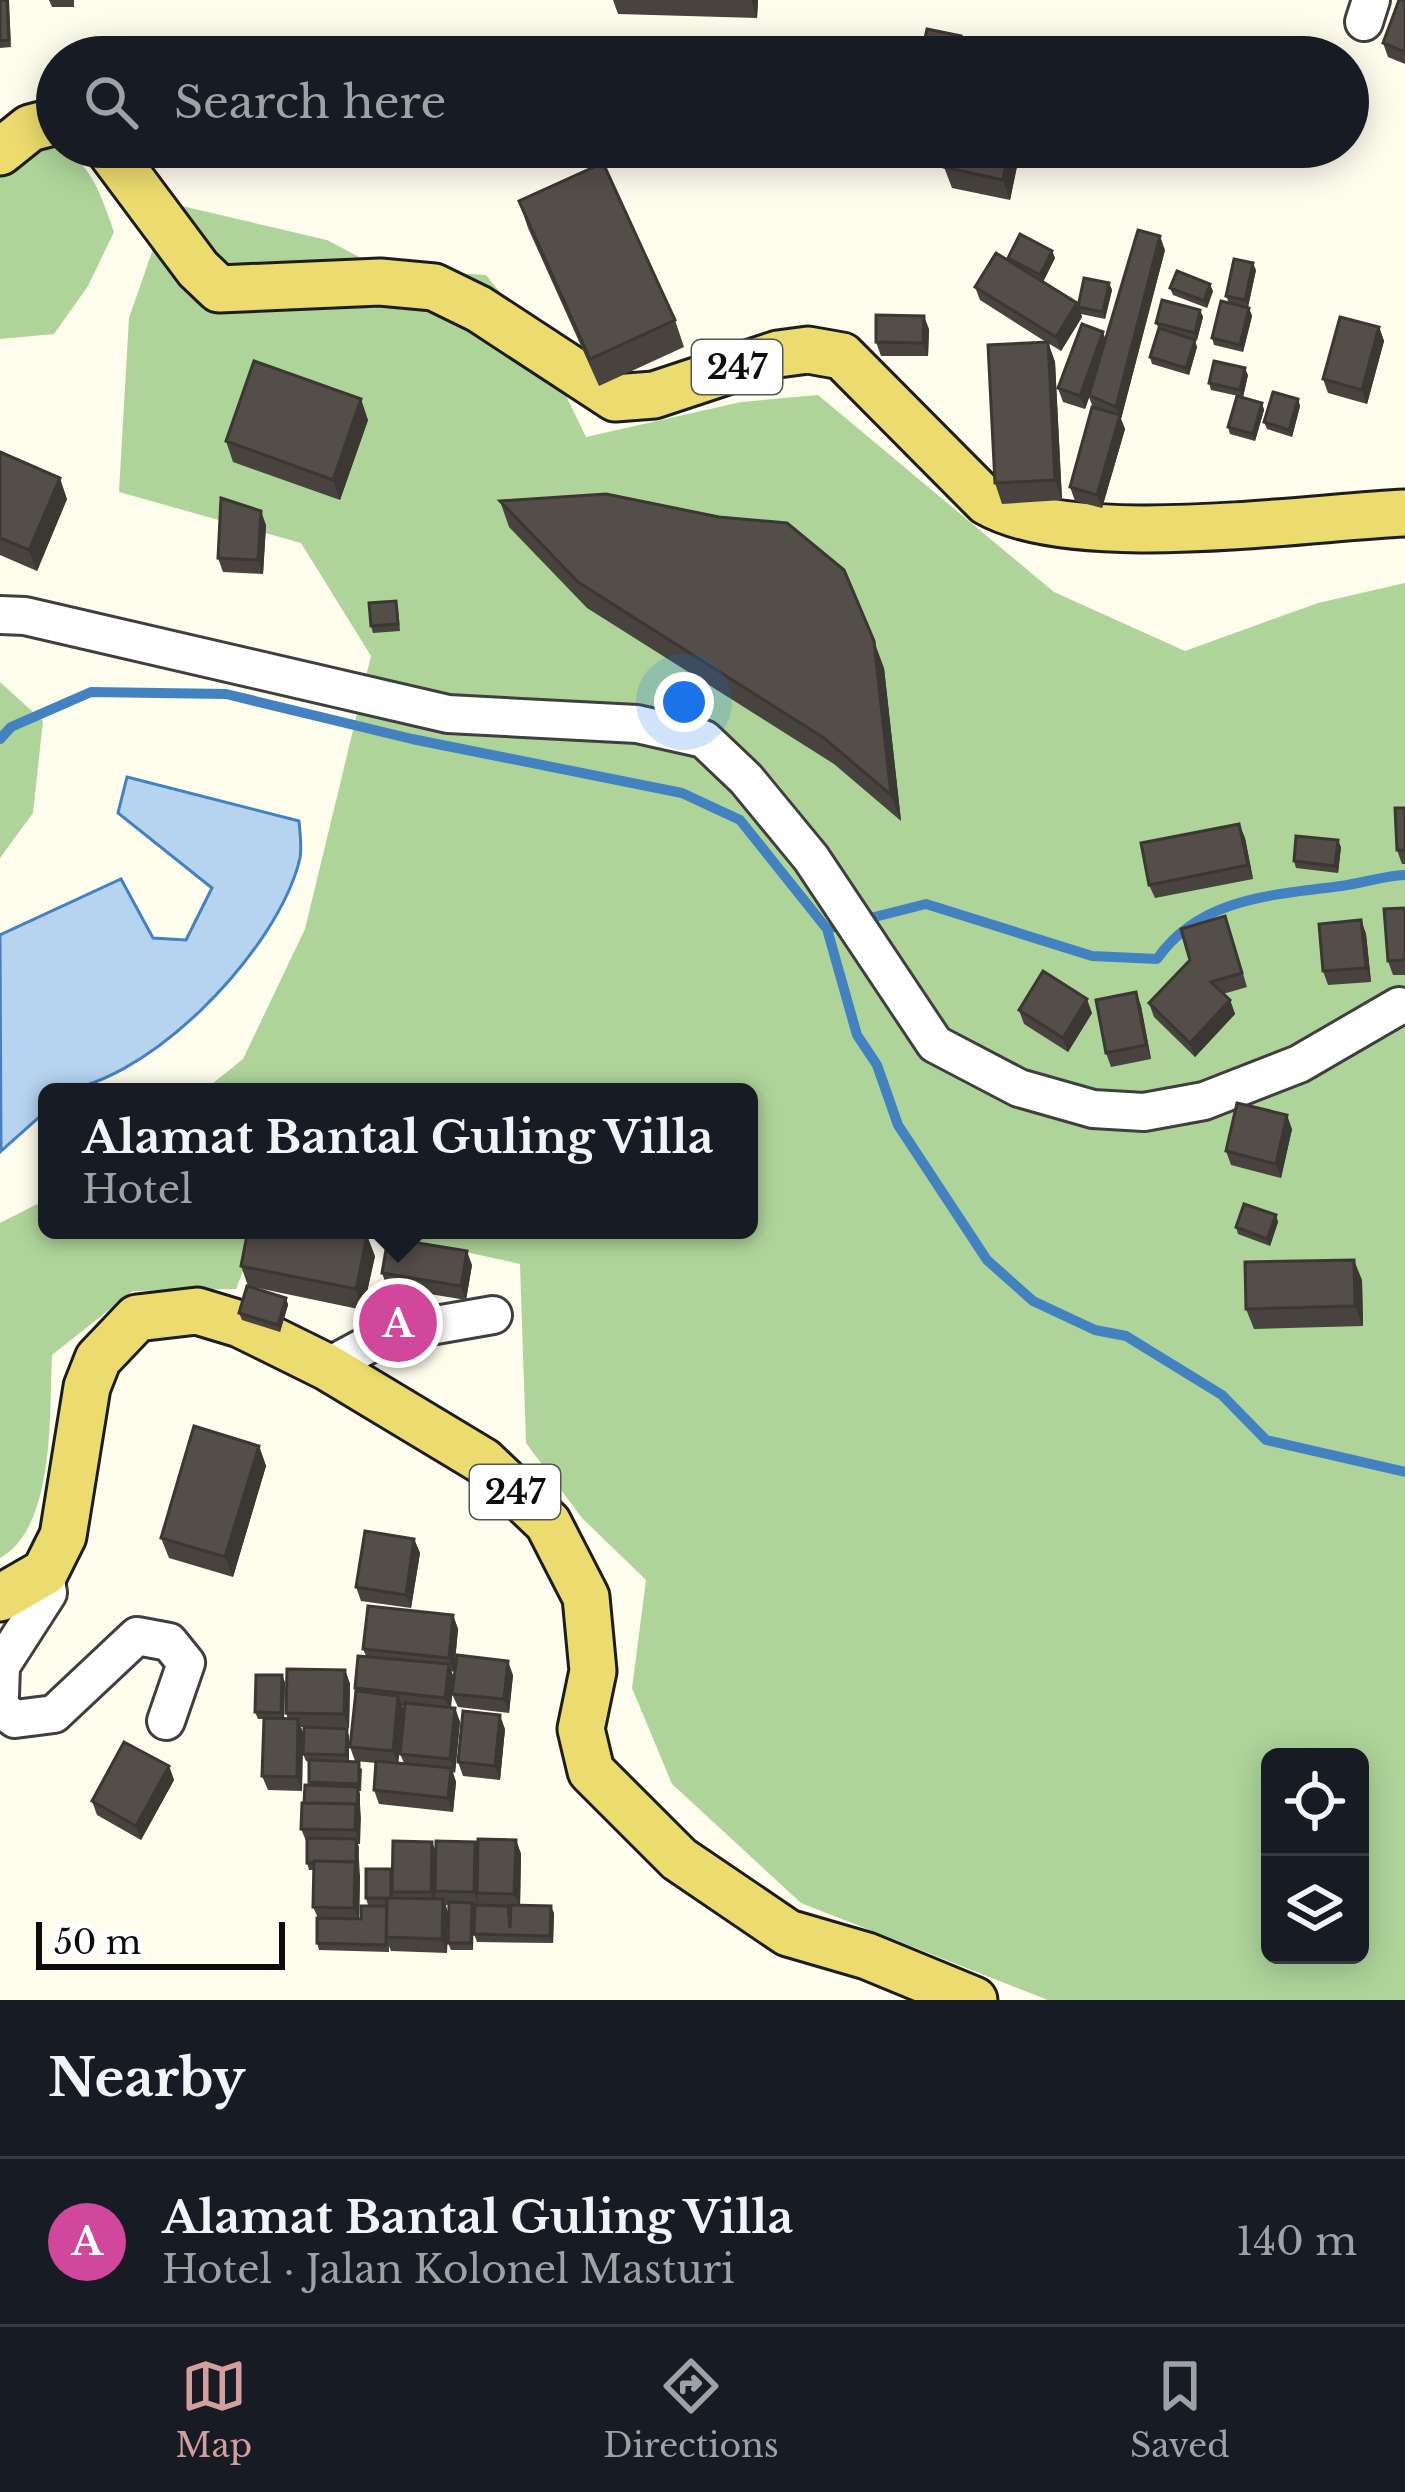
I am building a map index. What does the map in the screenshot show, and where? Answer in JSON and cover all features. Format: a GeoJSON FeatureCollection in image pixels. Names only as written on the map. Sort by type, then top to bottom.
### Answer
{"type":"FeatureCollection","features":[{"type":"Feature","properties":{"kind":"main road"},"geometry":{"type":"LineString","coordinates":[[0,152],[36,126]]}},
{"type":"Feature","properties":{"kind":"main road","name":"247"},"geometry":{"type":"LineString","coordinates":[[123,168],[219,290],[380,282],[434,287],[479,309],[615,398],[654,395],[778,354],[808,350],[842,356],[987,502],[1013,517],[1144,530],[1405,513]]}},
{"type":"Feature","properties":{"kind":"main road","name":"247"},"geometry":{"type":"LineString","coordinates":[[45,1572],[63,1536],[87,1388],[98,1359],[137,1318],[197,1311],[239,1324],[327,1367],[483,1461],[548,1523],[586,1597],[592,1672],[581,1729],[590,1771],[679,1858],[788,1933],[867,1956],[974,2000]]}},
{"type":"Feature","properties":{"kind":"main road"},"geometry":{"type":"LineString","coordinates":[[0,1598],[45,1572]]}},
{"type":"Feature","properties":{"kind":"street"},"geometry":{"type":"LineString","coordinates":[[0,615],[25,616],[448,714],[637,724],[704,739],[811,858],[935,1044],[1019,1088],[1075,1104],[1144,1112],[1204,1101],[1299,1064],[1399,1006]]}},
{"type":"Feature","properties":{"kind":"street"},"geometry":{"type":"LineString","coordinates":[[327,1367],[390,1333],[493,1315]]}},
{"type":"Feature","properties":{"kind":"street"},"geometry":{"type":"LineString","coordinates":[[0,1696],[1,1666],[48,1593],[45,1572]]}},
{"type":"Feature","properties":{"kind":"street"},"geometry":{"type":"LineString","coordinates":[[0,1708],[15,1718],[54,1714],[137,1636],[169,1642],[186,1663],[166,1721]]}},
{"type":"Feature","properties":{"kind":"green space"},"geometry":{"type":"Polygon","coordinates":[[[0,124],[36,137],[36,168],[85,168],[114,232],[88,286],[54,334],[0,339],[0,124]]]}},
{"type":"Feature","properties":{"kind":"green space"},"geometry":{"type":"Polygon","coordinates":[[[169,203],[327,240],[380,268],[486,275],[540,342],[586,437],[741,402],[818,395],[1054,592],[1185,651],[1318,603],[1405,583],[1405,2000],[1048,2000],[801,1903],[672,1784],[632,1688],[646,1580],[582,1518],[526,1443],[520,1264],[408,1239],[758,1239],[758,1083],[213,1083],[243,1059],[305,929],[371,656],[301,543],[119,492],[129,318],[169,203]]]}},
{"type":"Feature","properties":{"kind":"green space"},"geometry":{"type":"Polygon","coordinates":[[[0,682],[43,721],[33,813],[0,858],[0,682]]]}},
{"type":"Feature","properties":{"kind":"green space"},"geometry":{"type":"Polygon","coordinates":[[[38,1204],[38,1239],[255,1239],[236,1289],[133,1291],[52,1355],[49,1436],[40,1495],[18,1543],[0,1558],[0,1223],[38,1204]]]}},
{"type":"Feature","properties":{"kind":"water"},"geometry":{"type":"Polygon","coordinates":[[[127,777],[299,821],[300,858],[265,933],[202,1010],[164,1042],[92,1083],[38,1083],[38,1118],[1,1151],[0,935],[121,879],[153,938],[186,940],[212,888],[118,813],[127,777]]]}},
{"type":"Feature","properties":{"kind":"building"},"geometry":{"type":"Polygon","coordinates":[[[0,0],[7,0],[9,40],[0,41],[0,0]]]}},
{"type":"Feature","properties":{"kind":"building"},"geometry":{"type":"Polygon","coordinates":[[[1399,0],[1405,0],[1405,52],[1383,43],[1399,0]]]}},
{"type":"Feature","properties":{"kind":"building"},"geometry":{"type":"Polygon","coordinates":[[[927,29],[961,36],[926,36],[927,29]]]}},
{"type":"Feature","properties":{"kind":"building"},"geometry":{"type":"Polygon","coordinates":[[[592,168],[605,168],[675,320],[590,359],[519,201],[592,168]]]}},
{"type":"Feature","properties":{"kind":"building"},"geometry":{"type":"Polygon","coordinates":[[[949,168],[1005,168],[1003,180],[949,168]]]}},
{"type":"Feature","properties":{"kind":"building"},"geometry":{"type":"Polygon","coordinates":[[[1138,230],[1160,236],[1116,407],[1089,395],[1138,230]]]}},
{"type":"Feature","properties":{"kind":"building"},"geometry":{"type":"Polygon","coordinates":[[[1020,234],[1052,251],[1040,275],[1008,258],[1020,234]]]}},
{"type":"Feature","properties":{"kind":"building"},"geometry":{"type":"Polygon","coordinates":[[[996,253],[1077,303],[1056,337],[975,287],[996,253]]]}},
{"type":"Feature","properties":{"kind":"building"},"geometry":{"type":"Polygon","coordinates":[[[1234,259],[1253,263],[1245,300],[1226,296],[1234,259]]]}},
{"type":"Feature","properties":{"kind":"building"},"geometry":{"type":"Polygon","coordinates":[[[1177,271],[1210,284],[1204,301],[1170,288],[1177,271]]]}},
{"type":"Feature","properties":{"kind":"building"},"geometry":{"type":"Polygon","coordinates":[[[1084,278],[1109,283],[1103,312],[1078,307],[1084,278]]]}},
{"type":"Feature","properties":{"kind":"building"},"geometry":{"type":"Polygon","coordinates":[[[1162,300],[1200,310],[1195,333],[1156,323],[1162,300]]]}},
{"type":"Feature","properties":{"kind":"building"},"geometry":{"type":"Polygon","coordinates":[[[1221,301],[1249,308],[1240,345],[1212,338],[1221,301]]]}},
{"type":"Feature","properties":{"kind":"building"},"geometry":{"type":"Polygon","coordinates":[[[876,315],[924,316],[923,343],[876,342],[876,315]]]}},
{"type":"Feature","properties":{"kind":"building"},"geometry":{"type":"Polygon","coordinates":[[[1340,317],[1379,327],[1362,390],[1323,379],[1340,317]]]}},
{"type":"Feature","properties":{"kind":"building"},"geometry":{"type":"Polygon","coordinates":[[[1082,324],[1103,332],[1080,396],[1058,388],[1082,324]]]}},
{"type":"Feature","properties":{"kind":"building"},"geometry":{"type":"Polygon","coordinates":[[[1159,328],[1195,340],[1186,368],[1150,357],[1159,328]]]}},
{"type":"Feature","properties":{"kind":"building"},"geometry":{"type":"Polygon","coordinates":[[[1048,342],[1055,480],[995,483],[988,345],[1048,342]]]}},
{"type":"Feature","properties":{"kind":"building"},"geometry":{"type":"Polygon","coordinates":[[[254,361],[361,399],[333,480],[226,441],[254,361]]]}},
{"type":"Feature","properties":{"kind":"building"},"geometry":{"type":"Polygon","coordinates":[[[1214,361],[1245,368],[1240,390],[1209,383],[1214,361]]]}},
{"type":"Feature","properties":{"kind":"building"},"geometry":{"type":"Polygon","coordinates":[[[1273,392],[1298,399],[1289,430],[1264,422],[1273,392]]]}},
{"type":"Feature","properties":{"kind":"building"},"geometry":{"type":"Polygon","coordinates":[[[1237,396],[1262,403],[1253,434],[1228,427],[1237,396]]]}},
{"type":"Feature","properties":{"kind":"building"},"geometry":{"type":"Polygon","coordinates":[[[1092,407],[1120,415],[1097,495],[1070,487],[1092,407]]]}},
{"type":"Feature","properties":{"kind":"building"},"geometry":{"type":"Polygon","coordinates":[[[0,452],[60,478],[29,550],[0,538],[0,452]]]}},
{"type":"Feature","properties":{"kind":"building"},"geometry":{"type":"Polygon","coordinates":[[[606,494],[719,517],[787,523],[844,570],[874,641],[891,795],[824,738],[578,582],[500,501],[606,494]]]}},
{"type":"Feature","properties":{"kind":"building"},"geometry":{"type":"Polygon","coordinates":[[[221,498],[261,511],[258,560],[218,558],[221,498]]]}},
{"type":"Feature","properties":{"kind":"building"},"geometry":{"type":"Polygon","coordinates":[[[396,601],[398,624],[371,626],[369,603],[396,601]]]}},
{"type":"Feature","properties":{"kind":"building"},"geometry":{"type":"Polygon","coordinates":[[[1395,808],[1405,808],[1405,850],[1397,850],[1395,808]]]}},
{"type":"Feature","properties":{"kind":"building"},"geometry":{"type":"Polygon","coordinates":[[[1239,824],[1248,865],[1149,885],[1141,843],[1239,824]]]}},
{"type":"Feature","properties":{"kind":"building"},"geometry":{"type":"Polygon","coordinates":[[[1296,836],[1338,840],[1335,866],[1294,861],[1296,836]]]}},
{"type":"Feature","properties":{"kind":"building"},"geometry":{"type":"Polygon","coordinates":[[[1405,908],[1405,960],[1388,961],[1384,909],[1405,908]]]}},
{"type":"Feature","properties":{"kind":"building"},"geometry":{"type":"Polygon","coordinates":[[[1225,916],[1242,973],[1211,982],[1230,1000],[1190,1043],[1149,1003],[1190,960],[1181,929],[1225,916]]]}},
{"type":"Feature","properties":{"kind":"building"},"geometry":{"type":"Polygon","coordinates":[[[1361,920],[1366,968],[1323,971],[1319,924],[1361,920]]]}},
{"type":"Feature","properties":{"kind":"building"},"geometry":{"type":"Polygon","coordinates":[[[1043,971],[1087,999],[1063,1038],[1019,1010],[1043,971]]]}},
{"type":"Feature","properties":{"kind":"building"},"geometry":{"type":"Polygon","coordinates":[[[1136,992],[1146,1045],[1106,1053],[1096,1000],[1136,992]]]}},
{"type":"Feature","properties":{"kind":"building"},"geometry":{"type":"Polygon","coordinates":[[[1237,1103],[1287,1115],[1276,1164],[1226,1151],[1237,1103]]]}},
{"type":"Feature","properties":{"kind":"building"},"geometry":{"type":"Polygon","coordinates":[[[1244,1204],[1276,1215],[1267,1239],[1236,1227],[1244,1204]]]}},
{"type":"Feature","properties":{"kind":"building"},"geometry":{"type":"Polygon","coordinates":[[[246,1239],[366,1239],[356,1289],[241,1266],[246,1239]]]}},
{"type":"Feature","properties":{"kind":"building"},"geometry":{"type":"Polygon","coordinates":[[[388,1239],[467,1251],[461,1286],[382,1273],[388,1239]]]}},
{"type":"Feature","properties":{"kind":"building"},"geometry":{"type":"Polygon","coordinates":[[[1354,1260],[1355,1306],[1246,1309],[1245,1262],[1354,1260]]]}},
{"type":"Feature","properties":{"kind":"building"},"geometry":{"type":"Polygon","coordinates":[[[247,1286],[286,1298],[278,1325],[239,1313],[247,1286]]]}},
{"type":"Feature","properties":{"kind":"building"},"geometry":{"type":"Polygon","coordinates":[[[194,1426],[259,1446],[225,1557],[161,1538],[194,1426]]]}},
{"type":"Feature","properties":{"kind":"building"},"geometry":{"type":"Polygon","coordinates":[[[365,1531],[414,1539],[406,1595],[356,1587],[365,1531]]]}},
{"type":"Feature","properties":{"kind":"building"},"geometry":{"type":"Polygon","coordinates":[[[368,1606],[453,1615],[449,1658],[363,1649],[368,1606]]]}},
{"type":"Feature","properties":{"kind":"building"},"geometry":{"type":"Polygon","coordinates":[[[457,1655],[508,1661],[504,1699],[452,1694],[457,1655]]]}},
{"type":"Feature","properties":{"kind":"building"},"geometry":{"type":"Polygon","coordinates":[[[358,1656],[449,1664],[445,1698],[355,1688],[358,1656]]]}},
{"type":"Feature","properties":{"kind":"building"},"geometry":{"type":"Polygon","coordinates":[[[287,1669],[345,1670],[344,1714],[286,1713],[287,1669]]]}},
{"type":"Feature","properties":{"kind":"building"},"geometry":{"type":"Polygon","coordinates":[[[256,1675],[282,1675],[281,1713],[255,1712],[256,1675]]]}},
{"type":"Feature","properties":{"kind":"building"},"geometry":{"type":"Polygon","coordinates":[[[356,1691],[398,1696],[393,1751],[350,1747],[356,1691]]]}},
{"type":"Feature","properties":{"kind":"building"},"geometry":{"type":"Polygon","coordinates":[[[405,1703],[455,1708],[450,1759],[400,1754],[405,1703]]]}},
{"type":"Feature","properties":{"kind":"building"},"geometry":{"type":"Polygon","coordinates":[[[463,1711],[500,1715],[495,1766],[458,1762],[463,1711]]]}},
{"type":"Feature","properties":{"kind":"building"},"geometry":{"type":"Polygon","coordinates":[[[264,1718],[298,1719],[297,1777],[262,1776],[264,1718]]]}},
{"type":"Feature","properties":{"kind":"building"},"geometry":{"type":"Polygon","coordinates":[[[304,1727],[347,1729],[346,1755],[303,1754],[304,1727]]]}},
{"type":"Feature","properties":{"kind":"building"},"geometry":{"type":"Polygon","coordinates":[[[124,1742],[169,1766],[136,1826],[92,1801],[124,1742]]]}},
{"type":"Feature","properties":{"kind":"building"},"geometry":{"type":"Polygon","coordinates":[[[309,1760],[359,1762],[359,1784],[309,1782],[309,1760]]]}},
{"type":"Feature","properties":{"kind":"building"},"geometry":{"type":"Polygon","coordinates":[[[376,1761],[451,1768],[448,1798],[374,1790],[376,1761]]]}},
{"type":"Feature","properties":{"kind":"building"},"geometry":{"type":"Polygon","coordinates":[[[305,1785],[358,1787],[357,1808],[356,1804],[304,1803],[305,1785]]]}},
{"type":"Feature","properties":{"kind":"building"},"geometry":{"type":"Polygon","coordinates":[[[302,1803],[356,1804],[355,1830],[301,1829],[302,1803]]]}},
{"type":"Feature","properties":{"kind":"building"},"geometry":{"type":"Polygon","coordinates":[[[307,1838],[356,1839],[356,1864],[307,1863],[307,1838]]]}},
{"type":"Feature","properties":{"kind":"building"},"geometry":{"type":"Polygon","coordinates":[[[478,1839],[516,1840],[514,1894],[477,1893],[478,1839]]]}},
{"type":"Feature","properties":{"kind":"building"},"geometry":{"type":"Polygon","coordinates":[[[393,1841],[432,1842],[431,1892],[392,1892],[393,1841]]]}},
{"type":"Feature","properties":{"kind":"building"},"geometry":{"type":"Polygon","coordinates":[[[436,1841],[475,1842],[474,1892],[435,1891],[436,1841]]]}},
{"type":"Feature","properties":{"kind":"building"},"geometry":{"type":"Polygon","coordinates":[[[314,1861],[355,1862],[354,1908],[313,1907],[314,1861]]]}},
{"type":"Feature","properties":{"kind":"building"},"geometry":{"type":"Polygon","coordinates":[[[366,1869],[391,1869],[391,1898],[366,1898],[366,1869]]]}},
{"type":"Feature","properties":{"kind":"building"},"geometry":{"type":"Polygon","coordinates":[[[387,1898],[443,1899],[442,1939],[386,1937],[387,1898]]]}},
{"type":"Feature","properties":{"kind":"building"},"geometry":{"type":"Polygon","coordinates":[[[449,1902],[472,1903],[471,1943],[448,1943],[449,1902]]]}},
{"type":"Feature","properties":{"kind":"building"},"geometry":{"type":"Polygon","coordinates":[[[475,1905],[508,1906],[510,1928],[511,1905],[551,1906],[550,1936],[474,1934],[475,1905]]]}},
{"type":"Feature","properties":{"kind":"building"},"geometry":{"type":"Polygon","coordinates":[[[361,1906],[387,1906],[386,1945],[317,1943],[317,1918],[361,1919],[361,1906]]]}},
{"type":"Feature","properties":{"kind":"waterway"},"geometry":{"type":"LineString","coordinates":[[0,739],[11,727],[91,692],[226,694],[412,739],[682,793],[740,820],[827,929],[857,1035],[877,1065],[898,1125],[987,1260],[1033,1301],[1095,1330],[1126,1336],[1222,1395],[1266,1440],[1405,1472]]}},
{"type":"Feature","properties":{"kind":"waterway"},"geometry":{"type":"LineString","coordinates":[[827,929],[926,904],[1092,956],[1157,959],[1175,938],[1216,911],[1265,897],[1405,875]]}},
{"type":"Feature","properties":{"kind":"place","name":"Alamat Bantal Guling Villa"},"geometry":{"type":"Point","coordinates":[398,1323]}}]}
